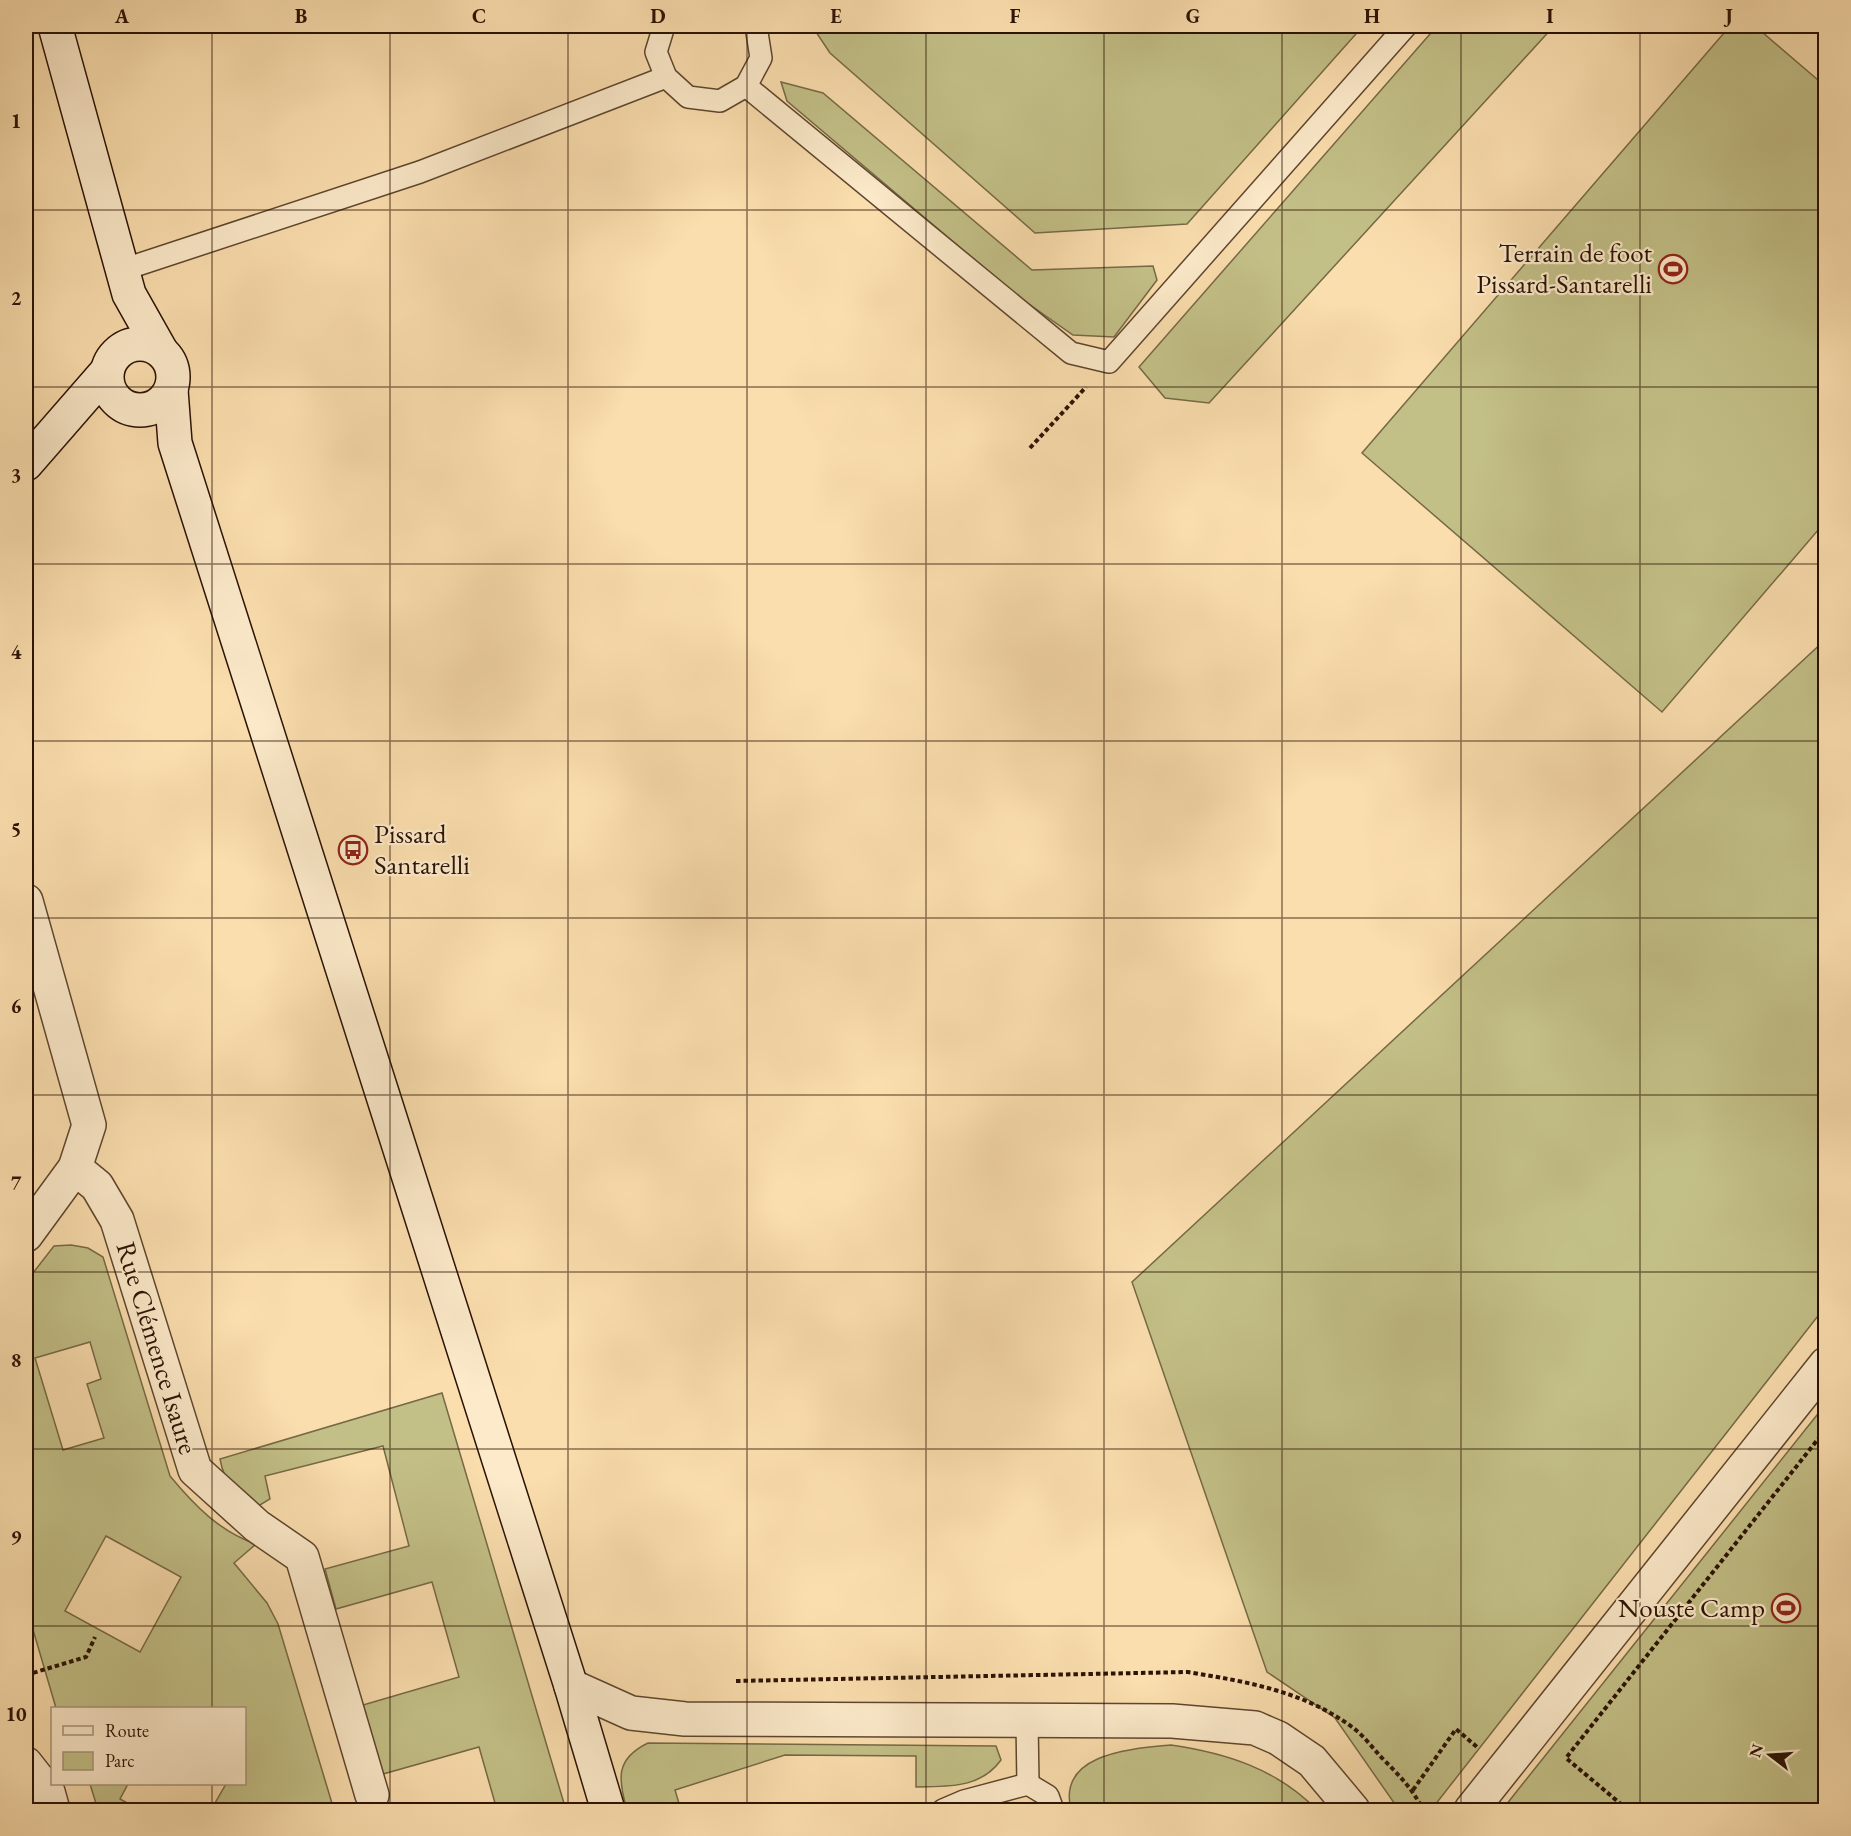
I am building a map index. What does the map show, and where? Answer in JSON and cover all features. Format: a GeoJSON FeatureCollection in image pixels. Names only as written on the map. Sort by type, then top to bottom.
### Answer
{"type":"FeatureCollection","features":[{"type":"Feature","properties":{"kind":"street"},"geometry":{"type":"LineString","coordinates":[[26,464],[59,428],[90,417],[135,393],[173,368],[160,349],[126,282],[55,26]]}},
{"type":"Feature","properties":{"kind":"street"},"geometry":{"type":"LineString","coordinates":[[126,282],[127,345]]}},
{"type":"Feature","properties":{"kind":"street"},"geometry":{"type":"LineString","coordinates":[[160,349],[138,343],[127,345],[118,352],[135,393],[175,443],[571,1686],[608,1810]]}},
{"type":"Feature","properties":{"kind":"street"},"geometry":{"type":"LineString","coordinates":[[26,901],[89,1125],[75,1168],[26,1235]]}},
{"type":"Feature","properties":{"kind":"street","name":"Rue Clémence Isaure"},"geometry":{"type":"LineString","coordinates":[[75,1168],[96,1186],[117,1220],[195,1470],[258,1526],[302,1557],[372,1795]]}},
{"type":"Feature","properties":{"kind":"street"},"geometry":{"type":"LineString","coordinates":[[1473,1810],[1826,1364]]}},
{"type":"Feature","properties":{"kind":"street"},"geometry":{"type":"LineString","coordinates":[[571,1686],[630,1713],[685,1719],[1172,1721],[1255,1728],[1278,1738],[1312,1761],[1353,1810]]}},
{"type":"Feature","properties":{"kind":"street"},"geometry":{"type":"LineString","coordinates":[[26,1764],[48,1792],[53,1810]]}},
{"type":"Feature","properties":{"kind":"lane"},"geometry":{"type":"LineString","coordinates":[[664,26],[656,52],[666,77],[688,98],[720,101],[746,86],[762,57],[756,26]]}},
{"type":"Feature","properties":{"kind":"lane"},"geometry":{"type":"LineString","coordinates":[[746,86],[1071,352],[1109,362],[1406,26]]}},
{"type":"Feature","properties":{"kind":"lane"},"geometry":{"type":"LineString","coordinates":[[126,282],[666,77]]}},
{"type":"Feature","properties":{"kind":"lane"},"geometry":{"type":"LineString","coordinates":[[1027,1721],[1028,1784]]}},
{"type":"Feature","properties":{"kind":"lane"},"geometry":{"type":"LineString","coordinates":[[943,1810],[964,1801],[1028,1784],[1048,1796],[1053,1810]]}},
{"type":"Feature","properties":{"kind":"path"},"geometry":{"type":"LineString","coordinates":[[1030,448],[1109,362]]}},
{"type":"Feature","properties":{"kind":"path"},"geometry":{"type":"LineString","coordinates":[[1628,1810],[1566,1758],[1826,1429]]}},
{"type":"Feature","properties":{"kind":"path"},"geometry":{"type":"LineString","coordinates":[[26,1675],[86,1657],[95,1637]]}},
{"type":"Feature","properties":{"kind":"path"},"geometry":{"type":"LineString","coordinates":[[1413,1790],[1456,1729],[1503,1770]]}},
{"type":"Feature","properties":{"kind":"green space"},"geometry":{"type":"Polygon","coordinates":[[[812,26],[1363,26],[1187,224],[1035,233],[830,53],[812,26]]]}},
{"type":"Feature","properties":{"kind":"green space"},"geometry":{"type":"Polygon","coordinates":[[[1437,26],[1554,26],[1209,403],[1165,398],[1139,367],[1437,26]]]}},
{"type":"Feature","properties":{"kind":"green space","name":"Terrain de foot Pissard-Santarelli"},"geometry":{"type":"Polygon","coordinates":[[[1730,26],[1755,26],[1825,86],[1825,522],[1662,712],[1362,453],[1730,26]]]}},
{"type":"Feature","properties":{"kind":"green space"},"geometry":{"type":"Polygon","coordinates":[[[781,82],[823,93],[1032,270],[1153,266],[1157,280],[1114,337],[1073,335],[1016,295],[787,101],[781,82]]]}},
{"type":"Feature","properties":{"kind":"green space"},"geometry":{"type":"Polygon","coordinates":[[[1825,640],[1825,1307],[1431,1810],[1399,1810],[1335,1718],[1267,1672],[1132,1282],[1825,640]]]}},
{"type":"Feature","properties":{"kind":"green space"},"geometry":{"type":"Polygon","coordinates":[[[71,1245],[88,1248],[103,1257],[170,1476],[188,1497],[219,1525],[256,1544],[234,1563],[267,1603],[278,1624],[334,1810],[211,1810],[225,1785],[246,1785],[246,1707],[56,1707],[26,1606],[26,1282],[54,1246],[71,1245]],[[90,1342],[35,1358],[63,1450],[104,1438],[87,1384],[101,1379],[90,1342]],[[106,1536],[65,1611],[140,1652],[181,1577],[106,1536]]]}},
{"type":"Feature","properties":{"kind":"green space"},"geometry":{"type":"Polygon","coordinates":[[[442,1393],[566,1810],[497,1810],[479,1747],[383,1774],[363,1705],[459,1677],[432,1582],[336,1609],[325,1569],[409,1546],[383,1446],[265,1476],[270,1499],[260,1505],[245,1499],[233,1489],[222,1467],[220,1459],[442,1393]]]}},
{"type":"Feature","properties":{"kind":"green space"},"geometry":{"type":"Polygon","coordinates":[[[1825,1405],[1825,1810],[1502,1810],[1521,1786],[1825,1405]]]}},
{"type":"Feature","properties":{"kind":"green space"},"geometry":{"type":"Polygon","coordinates":[[[648,1743],[996,1746],[1001,1760],[993,1769],[973,1781],[951,1786],[916,1787],[916,1756],[785,1755],[675,1790],[681,1810],[627,1810],[621,1779],[624,1763],[637,1749],[648,1743]]]}},
{"type":"Feature","properties":{"kind":"green space"},"geometry":{"type":"Polygon","coordinates":[[[1171,1745],[1231,1758],[1250,1765],[1285,1784],[1317,1810],[1071,1810],[1070,1791],[1075,1776],[1086,1765],[1118,1752],[1171,1745]]]}},
{"type":"Feature","properties":{"kind":"green space"},"geometry":{"type":"Polygon","coordinates":[[[90,1785],[127,1785],[120,1799],[140,1810],[98,1810],[90,1785]]]}},
{"type":"Feature","properties":{"kind":"place","name":"Terrain de foot Pissard-Santarelli"},"geometry":{"type":"Point","coordinates":[1673,269]}},
{"type":"Feature","properties":{"kind":"place","name":"Pissard Santarelli"},"geometry":{"type":"Point","coordinates":[353,850]}},
{"type":"Feature","properties":{"kind":"place","name":"Nouste Camp"},"geometry":{"type":"Point","coordinates":[1786,1608]}}]}
